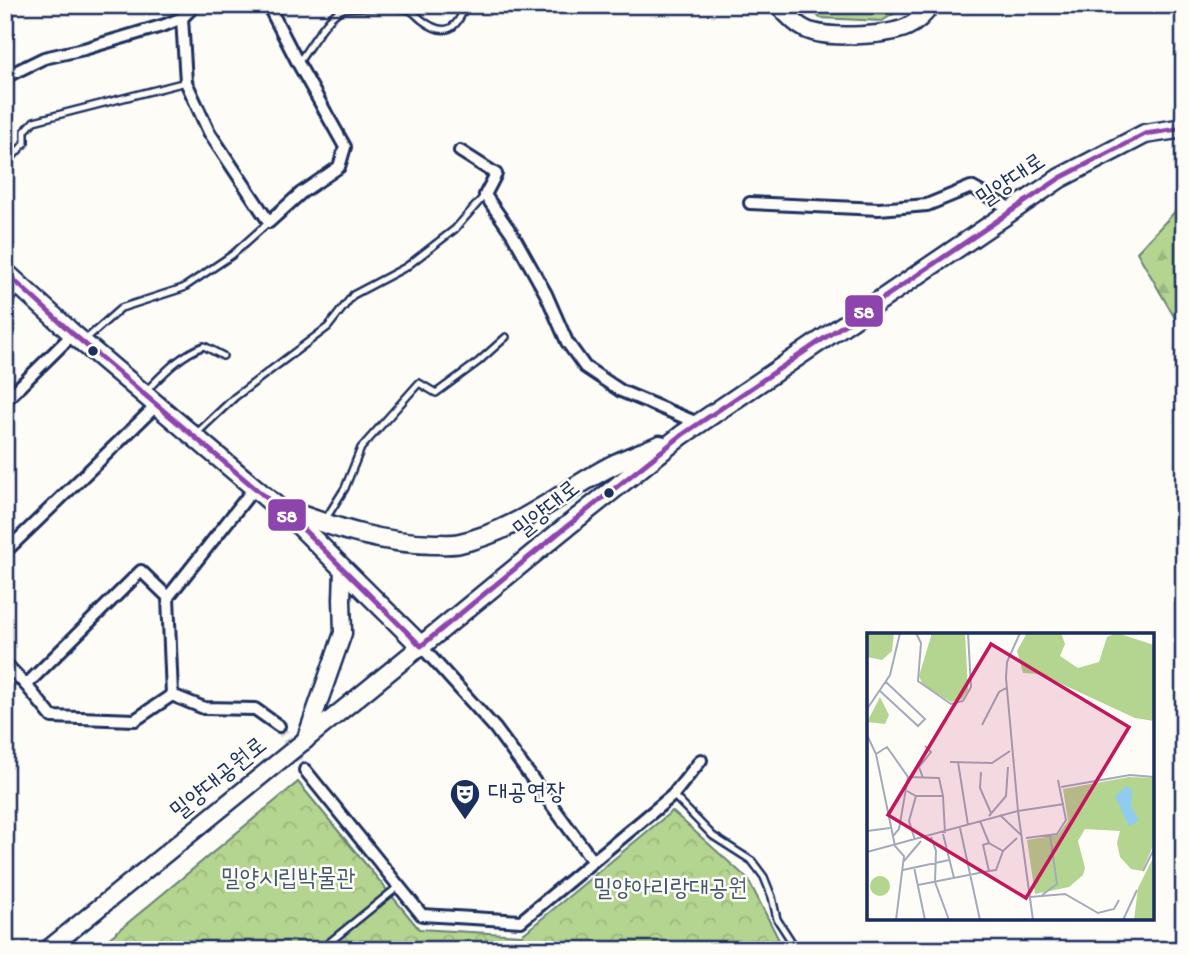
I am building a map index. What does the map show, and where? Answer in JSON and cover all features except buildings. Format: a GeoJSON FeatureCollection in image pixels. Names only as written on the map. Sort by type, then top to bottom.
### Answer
{"type":"FeatureCollection","features":[{"type":"Feature","properties":{"kind":"main road"},"geometry":{"type":"LineString","coordinates":[[779,5],[804,29],[840,35],[881,33],[906,27],[922,18],[932,5]]}},
{"type":"Feature","properties":{"kind":"main road","name":"밀양대로"},"geometry":{"type":"LineString","coordinates":[[421,646],[682,435],[1060,177],[1145,134],[1184,128]]}},
{"type":"Feature","properties":{"kind":"main road"},"geometry":{"type":"LineString","coordinates":[[5,272],[78,338],[302,527],[421,646]]}},
{"type":"Feature","properties":{"kind":"main road"},"geometry":{"type":"LineString","coordinates":[[278,507],[381,540],[458,544],[531,515],[611,466],[682,435]]}},
{"type":"Feature","properties":{"kind":"main road"},"geometry":{"type":"LineString","coordinates":[[305,741],[343,633],[343,569]]}},
{"type":"Feature","properties":{"kind":"main road","name":"밀양대공원로"},"geometry":{"type":"LineString","coordinates":[[47,950],[421,646]]}},
{"type":"Feature","properties":{"kind":"street"},"geometry":{"type":"LineString","coordinates":[[5,77],[44,58],[96,46],[165,25],[182,18],[195,5]]}},
{"type":"Feature","properties":{"kind":"street"},"geometry":{"type":"LineString","coordinates":[[182,18],[186,82],[209,132],[269,222],[301,193],[339,167],[345,147],[268,5]]}},
{"type":"Feature","properties":{"kind":"street"},"geometry":{"type":"LineString","coordinates":[[460,151],[496,174],[485,195],[513,235],[546,294],[567,342],[585,367],[621,391],[700,424]]}},
{"type":"Feature","properties":{"kind":"street"},"geometry":{"type":"LineString","coordinates":[[750,203],[878,209],[927,205],[971,187],[1013,210]]}},
{"type":"Feature","properties":{"kind":"street"},"geometry":{"type":"LineString","coordinates":[[5,401],[78,338]]}},
{"type":"Feature","properties":{"kind":"street"},"geometry":{"type":"LineString","coordinates":[[5,552],[151,399]]}},
{"type":"Feature","properties":{"kind":"street"},"geometry":{"type":"LineString","coordinates":[[172,695],[168,597],[255,487]]}},
{"type":"Feature","properties":{"kind":"street"},"geometry":{"type":"LineString","coordinates":[[26,685],[141,571],[168,597]]}},
{"type":"Feature","properties":{"kind":"street"},"geometry":{"type":"LineString","coordinates":[[421,646],[495,729],[593,861]]}},
{"type":"Feature","properties":{"kind":"street"},"geometry":{"type":"LineString","coordinates":[[5,663],[52,717],[135,720],[172,695]]}},
{"type":"Feature","properties":{"kind":"street"},"geometry":{"type":"LineString","coordinates":[[172,695],[204,708],[255,709],[279,726]]}},
{"type":"Feature","properties":{"kind":"street"},"geometry":{"type":"LineString","coordinates":[[304,770],[422,915],[522,921],[673,795],[701,760]]}},
{"type":"Feature","properties":{"kind":"lane"},"geometry":{"type":"LineString","coordinates":[[298,63],[332,16],[342,9],[355,7],[409,10],[432,27],[443,31],[454,27],[465,5]]}},
{"type":"Feature","properties":{"kind":"lane"},"geometry":{"type":"LineString","coordinates":[[5,165],[26,144],[25,131],[34,121],[186,82]]}},
{"type":"Feature","properties":{"kind":"lane"},"geometry":{"type":"LineString","coordinates":[[194,436],[235,397],[328,327],[354,295],[406,267],[455,229],[485,195]]}},
{"type":"Feature","properties":{"kind":"lane"},"geometry":{"type":"LineString","coordinates":[[78,338],[121,308],[183,288],[232,255],[269,222]]}},
{"type":"Feature","properties":{"kind":"lane"},"geometry":{"type":"LineString","coordinates":[[5,305],[20,287]]}},
{"type":"Feature","properties":{"kind":"lane"},"geometry":{"type":"LineString","coordinates":[[323,523],[345,488],[361,448],[419,383],[436,393],[506,337]]}},
{"type":"Feature","properties":{"kind":"lane"},"geometry":{"type":"LineString","coordinates":[[151,399],[170,366],[190,351],[204,346],[223,356]]}},
{"type":"Feature","properties":{"kind":"lane"},"geometry":{"type":"LineString","coordinates":[[673,795],[713,836],[752,861],[764,877],[777,919],[797,950]]}},
{"type":"Feature","properties":{"kind":"lane"},"geometry":{"type":"LineString","coordinates":[[320,950],[399,886]]}},
{"type":"Feature","properties":{"kind":"green space"},"geometry":{"type":"Polygon","coordinates":[[[807,5],[908,5],[882,21],[820,18],[807,5]]]}},
{"type":"Feature","properties":{"kind":"green space"},"geometry":{"type":"Polygon","coordinates":[[[1184,202],[1184,334],[1137,252],[1184,202]]]}},
{"type":"Feature","properties":{"kind":"green space"},"geometry":{"type":"Polygon","coordinates":[[[298,782],[419,929],[522,935],[672,811],[748,879],[784,950],[95,950],[298,782]]]}},
{"type":"Feature","properties":{"kind":"tunnel"},"geometry":{"type":"LineString","coordinates":[[279,726],[305,770]]}},
{"type":"Feature","properties":{"kind":"transit line","name":"58"},"geometry":{"type":"LineString","coordinates":[[5,272],[73,334],[301,527],[421,646],[682,435],[1060,178],[1145,134],[1184,128]]}},
{"type":"Feature","properties":{"kind":"place","name":"대공연장"},"geometry":{"type":"Point","coordinates":[465,821]}},
{"type":"Feature","properties":{"kind":"park label","name":"밀양시립박물관"},"geometry":{"type":"Point","coordinates":[288,880]}},
{"type":"Feature","properties":{"kind":"park label","name":"밀양아리랑대공원"},"geometry":{"type":"Point","coordinates":[670,890]}}]}
